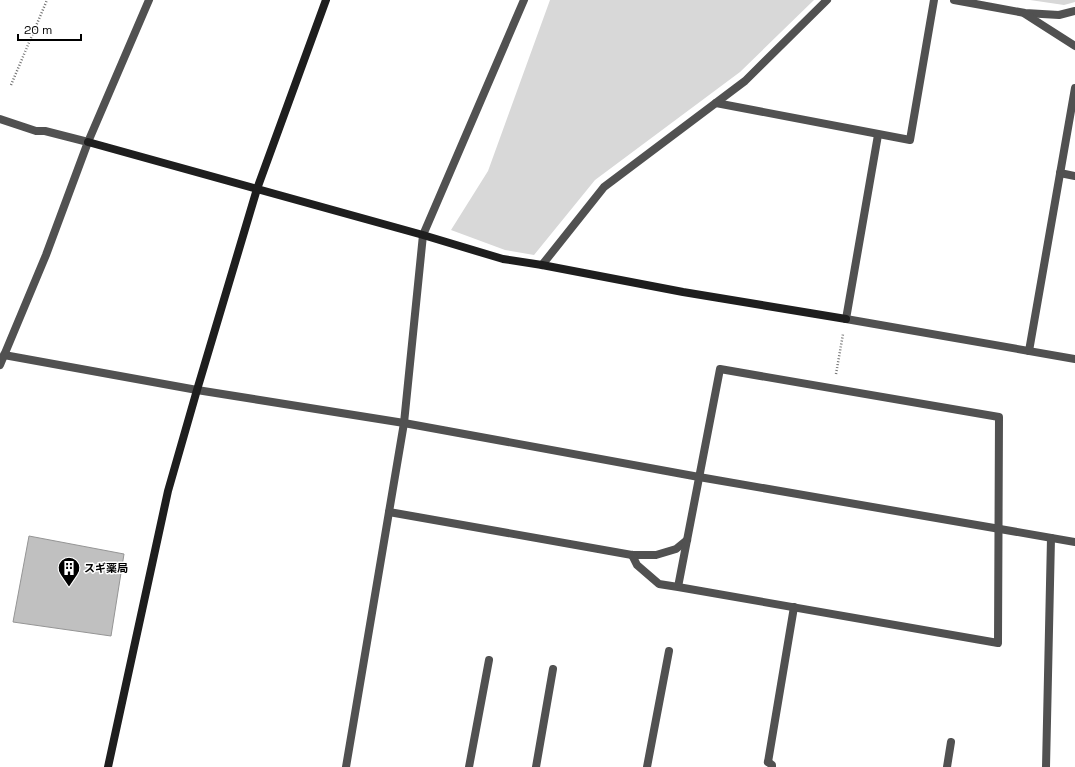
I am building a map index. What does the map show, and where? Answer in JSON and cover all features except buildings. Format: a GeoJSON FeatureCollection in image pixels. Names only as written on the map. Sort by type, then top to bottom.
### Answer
{"type":"FeatureCollection","features":[{"type":"Feature","properties":{"kind":"street"},"geometry":{"type":"LineString","coordinates":[[0,365],[46,255],[88,142],[149,0]]}},
{"type":"Feature","properties":{"kind":"street"},"geometry":{"type":"LineString","coordinates":[[108,767],[168,491],[257,189],[326,0]]}},
{"type":"Feature","properties":{"kind":"street"},"geometry":{"type":"LineString","coordinates":[[346,767],[404,423],[423,235],[524,0]]}},
{"type":"Feature","properties":{"kind":"street"},"geometry":{"type":"LineString","coordinates":[[542,265],[604,187],[745,81],[827,0]]}},
{"type":"Feature","properties":{"kind":"street"},"geometry":{"type":"LineString","coordinates":[[716,103],[910,140],[934,0]]}},
{"type":"Feature","properties":{"kind":"street"},"geometry":{"type":"LineString","coordinates":[[954,0],[1025,13],[1059,15],[1075,11]]}},
{"type":"Feature","properties":{"kind":"street"},"geometry":{"type":"LineString","coordinates":[[1025,13],[1075,46]]}},
{"type":"Feature","properties":{"kind":"street"},"geometry":{"type":"LineString","coordinates":[[1029,351],[1075,88]]}},
{"type":"Feature","properties":{"kind":"street"},"geometry":{"type":"LineString","coordinates":[[0,119],[36,131],[45,130],[423,235],[503,259],[683,292],[1075,359]]}},
{"type":"Feature","properties":{"kind":"street"},"geometry":{"type":"LineString","coordinates":[[846,319],[878,135]]}},
{"type":"Feature","properties":{"kind":"street"},"geometry":{"type":"LineString","coordinates":[[1060,173],[1075,176]]}},
{"type":"Feature","properties":{"kind":"street"},"geometry":{"type":"LineString","coordinates":[[4,355],[197,390],[404,423],[699,477],[1075,542]]}},
{"type":"Feature","properties":{"kind":"street"},"geometry":{"type":"LineString","coordinates":[[632,555],[636,565],[659,584],[998,643],[999,417],[720,369],[678,587]]}},
{"type":"Feature","properties":{"kind":"street"},"geometry":{"type":"LineString","coordinates":[[389,512],[632,555],[656,555],[676,549],[687,540]]}},
{"type":"Feature","properties":{"kind":"street"},"geometry":{"type":"LineString","coordinates":[[1046,767],[1051,538]]}},
{"type":"Feature","properties":{"kind":"street"},"geometry":{"type":"LineString","coordinates":[[770,765],[794,608]]}},
{"type":"Feature","properties":{"kind":"street"},"geometry":{"type":"LineString","coordinates":[[647,767],[669,651]]}},
{"type":"Feature","properties":{"kind":"street"},"geometry":{"type":"LineString","coordinates":[[469,767],[488,660]]}},
{"type":"Feature","properties":{"kind":"street"},"geometry":{"type":"LineString","coordinates":[[536,767],[553,669]]}},
{"type":"Feature","properties":{"kind":"street"},"geometry":{"type":"LineString","coordinates":[[947,767],[951,742]]}},
{"type":"Feature","properties":{"kind":"path"},"geometry":{"type":"LineString","coordinates":[[11,85],[47,0]]}},
{"type":"Feature","properties":{"kind":"path"},"geometry":{"type":"LineString","coordinates":[[833,389],[846,319]]}},
{"type":"Feature","properties":{"kind":"shaded area"},"geometry":{"type":"Polygon","coordinates":[[[550,0],[814,0],[740,72],[595,180],[534,255],[505,250],[451,230],[488,171],[550,0]]]}},
{"type":"Feature","properties":{"kind":"shaded area"},"geometry":{"type":"Polygon","coordinates":[[[1030,0],[1075,0],[1075,2],[1064,5],[1030,0]]]}},
{"type":"Feature","properties":{"kind":"place","name":"スギ薬局"},"geometry":{"type":"Point","coordinates":[69,588]}}]}
